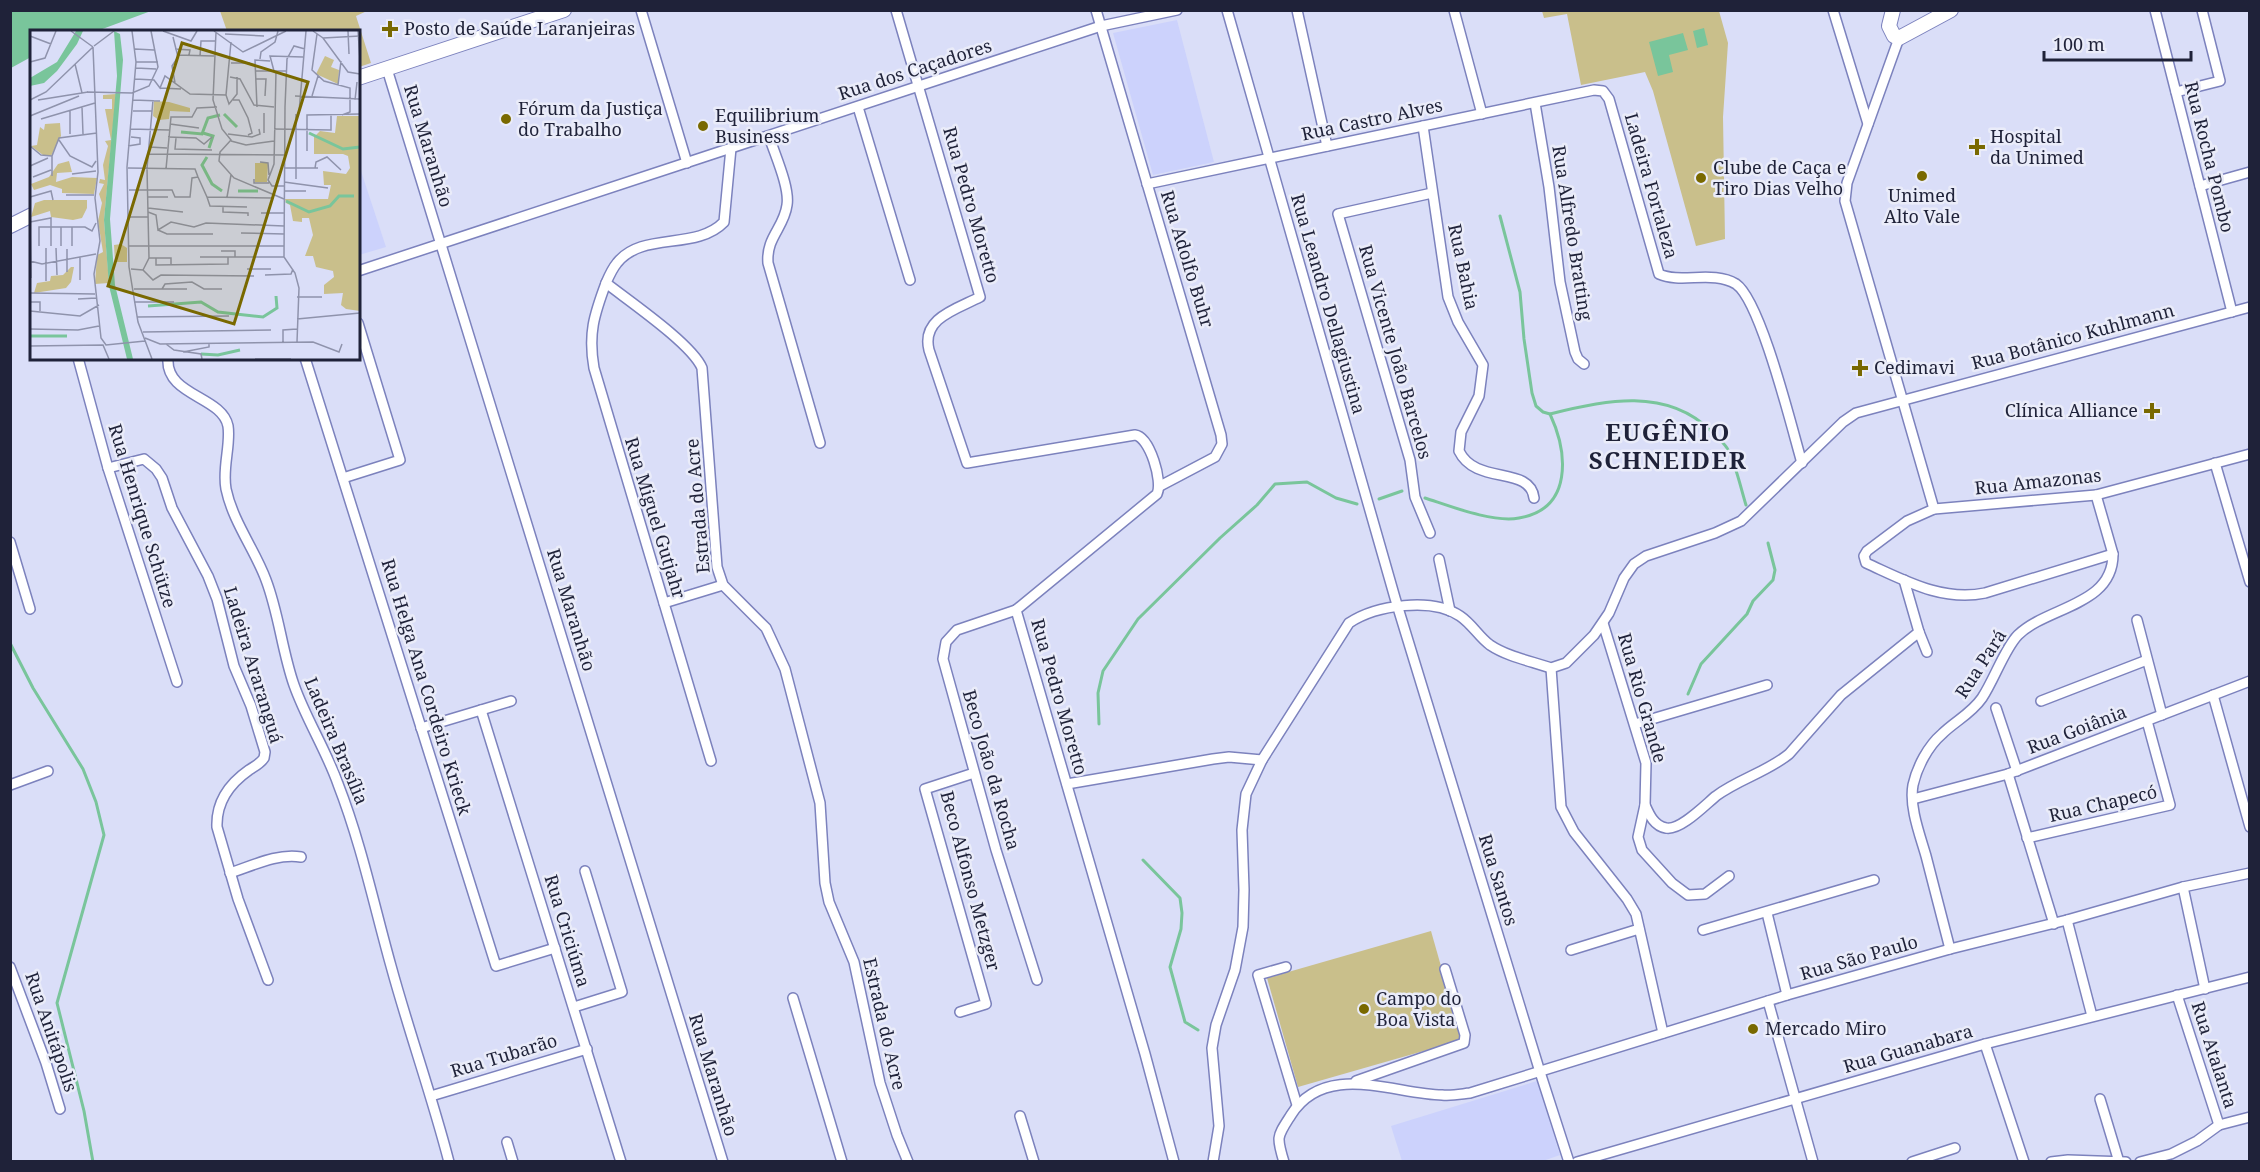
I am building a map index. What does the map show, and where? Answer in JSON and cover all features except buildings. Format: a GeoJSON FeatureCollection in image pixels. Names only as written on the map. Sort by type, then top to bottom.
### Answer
{"type":"FeatureCollection","features":[{"type":"Feature","properties":{"kind":"main road"},"geometry":{"type":"LineString","coordinates":[[360,77],[564,10]]}},
{"type":"Feature","properties":{"kind":"main road"},"geometry":{"type":"LineString","coordinates":[[1893,10],[1888,26],[1894,36],[1899,38],[1951,10]]}},
{"type":"Feature","properties":{"kind":"main road"},"geometry":{"type":"LineString","coordinates":[[10,226],[30,216]]}},
{"type":"Feature","properties":{"kind":"street"},"geometry":{"type":"LineString","coordinates":[[640,10],[687,163]]}},
{"type":"Feature","properties":{"kind":"street","name":"Rua Pedro Moretto"},"geometry":{"type":"LineString","coordinates":[[896,10],[981,297],[942,318],[929,330],[927,336],[929,350],[968,463],[1135,435],[1140,436],[1148,444],[1160,486],[1157,494],[1016,610],[1174,1161]]}},
{"type":"Feature","properties":{"kind":"street","name":"Rua Adolfo Buhr"},"geometry":{"type":"LineString","coordinates":[[1096,10],[1221,435],[1222,444],[1215,457],[1160,486]]}},
{"type":"Feature","properties":{"kind":"street","name":"Rua dos Caçadores"},"geometry":{"type":"LineString","coordinates":[[360,269],[1101,26],[1176,10]]}},
{"type":"Feature","properties":{"kind":"street","name":"Rua Leandro Dellagiustina"},"geometry":{"type":"LineString","coordinates":[[1227,10],[1398,607]]}},
{"type":"Feature","properties":{"kind":"street"},"geometry":{"type":"LineString","coordinates":[[1297,10],[1328,146]]}},
{"type":"Feature","properties":{"kind":"street"},"geometry":{"type":"LineString","coordinates":[[1454,10],[1482,114]]}},
{"type":"Feature","properties":{"kind":"street"},"geometry":{"type":"LineString","coordinates":[[1833,10],[1868,124]]}},
{"type":"Feature","properties":{"kind":"street","name":"Rua Rocha Pombo"},"geometry":{"type":"LineString","coordinates":[[2155,10],[2232,312]]}},
{"type":"Feature","properties":{"kind":"street"},"geometry":{"type":"LineString","coordinates":[[2176,92],[2220,81],[2202,10]]}},
{"type":"Feature","properties":{"kind":"street"},"geometry":{"type":"LineString","coordinates":[[1899,38],[1847,183],[1845,201],[1934,509]]}},
{"type":"Feature","properties":{"kind":"street","name":"Rua Maranhão"},"geometry":{"type":"LineString","coordinates":[[387,69],[723,1161]]}},
{"type":"Feature","properties":{"kind":"street","name":"Rua Castro Alves"},"geometry":{"type":"LineString","coordinates":[[1148,184],[1594,90],[1603,91]]}},
{"type":"Feature","properties":{"kind":"street","name":"Ladeira Fortaleza"},"geometry":{"type":"LineString","coordinates":[[1603,91],[1609,99],[1659,274],[1724,279],[1735,284],[1744,292],[1762,330],[1802,463]]}},
{"type":"Feature","properties":{"kind":"street","name":"Rua Alfredo Bratting"},"geometry":{"type":"LineString","coordinates":[[1535,103],[1549,187],[1560,282],[1575,352],[1584,364]]}},
{"type":"Feature","properties":{"kind":"street"},"geometry":{"type":"LineString","coordinates":[[858,106],[910,280]]}},
{"type":"Feature","properties":{"kind":"street","name":"Rua Bahia"},"geometry":{"type":"LineString","coordinates":[[1423,126],[1452,309],[1483,365],[1479,396],[1461,432],[1459,451],[1468,464],[1479,470],[1527,483],[1533,490],[1534,498]]}},
{"type":"Feature","properties":{"kind":"street"},"geometry":{"type":"LineString","coordinates":[[769,136],[787,195],[787,205],[784,217],[769,242],[768,263],[820,443]]}},
{"type":"Feature","properties":{"kind":"street"},"geometry":{"type":"LineString","coordinates":[[606,283],[617,262],[626,254],[651,244],[697,237],[712,231],[724,222],[731,148]]}},
{"type":"Feature","properties":{"kind":"street"},"geometry":{"type":"LineString","coordinates":[[2200,186],[2250,172]]}},
{"type":"Feature","properties":{"kind":"street","name":"Rua Vicente João Barcelos"},"geometry":{"type":"LineString","coordinates":[[1430,533],[1415,497],[1410,459],[1338,214],[1432,192]]}},
{"type":"Feature","properties":{"kind":"street","name":"Estrada do Acre"},"geometry":{"type":"LineString","coordinates":[[606,283],[687,348],[702,368],[715,557],[723,585],[766,628],[785,669],[820,803],[823,862],[829,903],[856,969],[880,1083],[908,1161]]}},
{"type":"Feature","properties":{"kind":"street","name":"Rua Miguel Gutjahr"},"geometry":{"type":"LineString","coordinates":[[606,283],[592,321],[591,351],[598,385],[711,760]]}},
{"type":"Feature","properties":{"kind":"street","name":"Rua Botânico Kuhlmann"},"geometry":{"type":"LineString","coordinates":[[1551,668],[1566,663],[1574,657],[1604,623],[1624,578],[1634,564],[1646,556],[1715,533],[1741,521],[1849,417],[1902,400],[2250,307]]}},
{"type":"Feature","properties":{"kind":"street"},"geometry":{"type":"LineString","coordinates":[[343,478],[400,460],[360,334]]}},
{"type":"Feature","properties":{"kind":"street","name":"Rua Henrique Schütze"},"geometry":{"type":"LineString","coordinates":[[79,360],[108,468],[177,682]]}},
{"type":"Feature","properties":{"kind":"street","name":"Ladeira Brasília"},"geometry":{"type":"LineString","coordinates":[[168,360],[169,371],[178,383],[215,409],[225,419],[228,434],[225,471],[229,501],[265,578],[294,686],[331,765],[342,795],[449,1161]]}},
{"type":"Feature","properties":{"kind":"street","name":"Rua Helga Ana Cordeiro Krieck"},"geometry":{"type":"LineString","coordinates":[[306,360],[496,966],[555,948]]}},
{"type":"Feature","properties":{"kind":"street","name":"Rua Amazonas"},"geometry":{"type":"LineString","coordinates":[[1904,580],[1866,563],[1864,556],[1867,550],[1907,521],[1934,509],[2096,495],[2250,454]]}},
{"type":"Feature","properties":{"kind":"street","name":"Ladeira Araranguá"},"geometry":{"type":"LineString","coordinates":[[108,468],[144,459],[156,469],[162,478],[172,508],[196,551],[214,591],[234,666],[251,706],[265,752],[261,763],[229,788],[218,807],[216,816],[219,839],[268,980]]}},
{"type":"Feature","properties":{"kind":"street"},"geometry":{"type":"LineString","coordinates":[[2215,463],[2250,582]]}},
{"type":"Feature","properties":{"kind":"street"},"geometry":{"type":"LineString","coordinates":[[1904,580],[1952,595],[1976,595],[2113,554],[2096,495]]}},
{"type":"Feature","properties":{"kind":"street"},"geometry":{"type":"LineString","coordinates":[[10,542],[30,609]]}},
{"type":"Feature","properties":{"kind":"street","name":"Rua Pará"},"geometry":{"type":"LineString","coordinates":[[1950,949],[1913,799],[1913,787],[1917,773],[1928,751],[1943,733],[1963,719],[1981,700],[2018,635],[2039,621],[2095,592],[2109,574],[2113,554]]}},
{"type":"Feature","properties":{"kind":"street"},"geometry":{"type":"LineString","coordinates":[[1439,559],[1450,611]]}},
{"type":"Feature","properties":{"kind":"street"},"geometry":{"type":"LineString","coordinates":[[1904,580],[1927,652]]}},
{"type":"Feature","properties":{"kind":"street"},"geometry":{"type":"LineString","coordinates":[[664,603],[723,585]]}},
{"type":"Feature","properties":{"kind":"street"},"geometry":{"type":"LineString","coordinates":[[1213,1161],[1219,1126],[1213,1056],[1214,1038],[1239,956],[1245,910],[1242,830],[1246,794],[1262,760],[1349,623],[1368,614],[1398,607],[1435,607],[1450,611],[1461,617],[1482,639],[1497,649],[1551,668],[1561,807],[1574,832],[1632,908],[1663,1033]]}},
{"type":"Feature","properties":{"kind":"street","name":"Rua Santos"},"geometry":{"type":"LineString","coordinates":[[1398,607],[1569,1161]]}},
{"type":"Feature","properties":{"kind":"street","name":"Beco João da Rocha"},"geometry":{"type":"LineString","coordinates":[[1016,610],[957,630],[944,649],[945,668],[974,773],[1037,980]]}},
{"type":"Feature","properties":{"kind":"street"},"geometry":{"type":"LineString","coordinates":[[2137,620],[2162,715]]}},
{"type":"Feature","properties":{"kind":"street","name":"Rua Rio Grande"},"geometry":{"type":"LineString","coordinates":[[1604,623],[1646,763],[1645,805],[1639,829],[1639,844],[1680,891],[1688,895],[1705,894],[1729,876]]}},
{"type":"Feature","properties":{"kind":"street"},"geometry":{"type":"LineString","coordinates":[[1645,805],[1654,821],[1666,828],[1673,828],[1733,785],[1780,762],[1797,746],[1840,695],[1919,632]]}},
{"type":"Feature","properties":{"kind":"street"},"geometry":{"type":"LineString","coordinates":[[2041,701],[2147,660]]}},
{"type":"Feature","properties":{"kind":"street","name":"Rua Goiânia"},"geometry":{"type":"LineString","coordinates":[[1913,799],[2012,772],[2250,681]]}},
{"type":"Feature","properties":{"kind":"street"},"geometry":{"type":"LineString","coordinates":[[1635,724],[1767,685]]}},
{"type":"Feature","properties":{"kind":"street"},"geometry":{"type":"LineString","coordinates":[[2213,695],[2250,827]]}},
{"type":"Feature","properties":{"kind":"street"},"geometry":{"type":"LineString","coordinates":[[421,728],[511,701]]}},
{"type":"Feature","properties":{"kind":"street"},"geometry":{"type":"LineString","coordinates":[[1996,708],[2027,838],[2054,924]]}},
{"type":"Feature","properties":{"kind":"street","name":"Rua Criciúma"},"geometry":{"type":"LineString","coordinates":[[481,710],[621,1161]]}},
{"type":"Feature","properties":{"kind":"street","name":"Rua Chapecó"},"geometry":{"type":"LineString","coordinates":[[2027,838],[2170,805],[2147,721]]}},
{"type":"Feature","properties":{"kind":"street"},"geometry":{"type":"LineString","coordinates":[[1067,784],[1229,757],[1262,760]]}},
{"type":"Feature","properties":{"kind":"street"},"geometry":{"type":"LineString","coordinates":[[10,785],[48,771]]}},
{"type":"Feature","properties":{"kind":"street","name":"Beco Alfonso Metzger"},"geometry":{"type":"LineString","coordinates":[[960,1012],[986,1004],[925,789],[974,773]]}},
{"type":"Feature","properties":{"kind":"street"},"geometry":{"type":"LineString","coordinates":[[230,873],[274,858],[292,855],[301,857]]}},
{"type":"Feature","properties":{"kind":"street"},"geometry":{"type":"LineString","coordinates":[[574,1006],[622,992],[585,871]]}},
{"type":"Feature","properties":{"kind":"street","name":"Rua São Paulo"},"geometry":{"type":"LineString","coordinates":[[1345,1084],[1364,1083],[1442,1095],[1482,1090],[1787,995],[1950,949],[2067,921],[2183,887],[2250,873]]}},
{"type":"Feature","properties":{"kind":"street"},"geometry":{"type":"LineString","coordinates":[[1703,930],[1874,880]]}},
{"type":"Feature","properties":{"kind":"street"},"geometry":{"type":"LineString","coordinates":[[2183,887],[2205,989]]}},
{"type":"Feature","properties":{"kind":"street"},"geometry":{"type":"LineString","coordinates":[[1767,913],[1787,995]]}},
{"type":"Feature","properties":{"kind":"street"},"geometry":{"type":"LineString","coordinates":[[2067,921],[2092,1016]]}},
{"type":"Feature","properties":{"kind":"street"},"geometry":{"type":"LineString","coordinates":[[1571,950],[1639,930]]}},
{"type":"Feature","properties":{"kind":"street","name":"Rua Anitápolis"},"geometry":{"type":"LineString","coordinates":[[10,967],[60,1109]]}},
{"type":"Feature","properties":{"kind":"street"},"geometry":{"type":"LineString","coordinates":[[1286,967],[1258,975],[1297,1105]]}},
{"type":"Feature","properties":{"kind":"street"},"geometry":{"type":"LineString","coordinates":[[1284,1161],[1278,1139],[1301,1100],[1317,1091],[1345,1084],[1464,1043],[1465,1035],[1445,969]]}},
{"type":"Feature","properties":{"kind":"street","name":"Rua Guanabara"},"geometry":{"type":"LineString","coordinates":[[1577,1161],[1985,1044],[2250,977]]}},
{"type":"Feature","properties":{"kind":"street","name":"Rua Atalanta"},"geometry":{"type":"LineString","coordinates":[[2177,995],[2219,1125]]}},
{"type":"Feature","properties":{"kind":"street"},"geometry":{"type":"LineString","coordinates":[[793,998],[842,1161]]}},
{"type":"Feature","properties":{"kind":"street"},"geometry":{"type":"LineString","coordinates":[[1768,1001],[1813,1161]]}},
{"type":"Feature","properties":{"kind":"street"},"geometry":{"type":"LineString","coordinates":[[1985,1044],[2024,1161]]}},
{"type":"Feature","properties":{"kind":"street","name":"Rua Tubarão"},"geometry":{"type":"LineString","coordinates":[[431,1095],[587,1049]]}},
{"type":"Feature","properties":{"kind":"street"},"geometry":{"type":"LineString","coordinates":[[2100,1099],[2119,1161]]}},
{"type":"Feature","properties":{"kind":"street"},"geometry":{"type":"LineString","coordinates":[[1020,1116],[1034,1161]]}},
{"type":"Feature","properties":{"kind":"street"},"geometry":{"type":"LineString","coordinates":[[2140,1161],[2171,1154],[2197,1141],[2219,1125],[2250,1117]]}},
{"type":"Feature","properties":{"kind":"street"},"geometry":{"type":"LineString","coordinates":[[507,1142],[513,1161]]}},
{"type":"Feature","properties":{"kind":"street"},"geometry":{"type":"LineString","coordinates":[[1912,1161],[1955,1148]]}},
{"type":"Feature","properties":{"kind":"street"},"geometry":{"type":"LineString","coordinates":[[2051,1161],[2126,1161]]}},
{"type":"Feature","properties":{"kind":"shaded area"},"geometry":{"type":"Polygon","coordinates":[[[11,10],[151,11],[100,30],[30,30],[30,58],[11,68],[11,10]]]}},
{"type":"Feature","properties":{"kind":"shaded area"},"geometry":{"type":"Polygon","coordinates":[[[220,11],[367,11],[356,16],[371,63],[360,67],[360,30],[227,30],[220,11]]]}},
{"type":"Feature","properties":{"kind":"shaded area","name":"Clube de Caça e Tiro Dias Velho"},"geometry":{"type":"Polygon","coordinates":[[[1542,11],[1719,11],[1728,43],[1723,117],[1725,239],[1696,246],[1653,91],[1645,72],[1581,85],[1567,14],[1544,18],[1542,11]]]}},
{"type":"Feature","properties":{"kind":"shaded area"},"geometry":{"type":"Polygon","coordinates":[[[1177,20],[1214,162],[1153,175],[1113,33],[1177,20]]]}},
{"type":"Feature","properties":{"kind":"shaded area"},"geometry":{"type":"Polygon","coordinates":[[[1704,28],[1708,45],[1697,48],[1693,31],[1704,28]]]}},
{"type":"Feature","properties":{"kind":"shaded area"},"geometry":{"type":"Polygon","coordinates":[[[1683,33],[1688,50],[1669,55],[1673,72],[1658,76],[1649,42],[1683,33]]]}},
{"type":"Feature","properties":{"kind":"shaded area"},"geometry":{"type":"Polygon","coordinates":[[[360,168],[386,247],[360,255],[360,168]]]}},
{"type":"Feature","properties":{"kind":"shaded area","name":"Campo do Boa Vista"},"geometry":{"type":"Polygon","coordinates":[[[1431,931],[1462,1040],[1298,1087],[1267,978],[1431,931]]]}},
{"type":"Feature","properties":{"kind":"shaded area"},"geometry":{"type":"Polygon","coordinates":[[[1537,1081],[1560,1155],[1540,1162],[1402,1161],[1391,1126],[1537,1081]]]}},
{"type":"Feature","properties":{"kind":"waterway"},"geometry":{"type":"LineString","coordinates":[[1500,216],[1520,292],[1524,339],[1536,406],[1550,414],[1613,402],[1655,403],[1675,408],[1694,417],[1725,446],[1733,460],[1746,505]]}},
{"type":"Feature","properties":{"kind":"waterway"},"geometry":{"type":"LineString","coordinates":[[1425,498],[1472,513],[1497,518],[1519,518],[1537,513],[1549,503],[1562,477],[1560,445],[1550,414]]}},
{"type":"Feature","properties":{"kind":"waterway"},"geometry":{"type":"LineString","coordinates":[[1099,724],[1098,693],[1103,671],[1138,619],[1257,505],[1275,484],[1307,482],[1336,498],[1357,504]]}},
{"type":"Feature","properties":{"kind":"waterway"},"geometry":{"type":"LineString","coordinates":[[1379,499],[1402,491]]}},
{"type":"Feature","properties":{"kind":"waterway"},"geometry":{"type":"LineString","coordinates":[[1688,694],[1701,664],[1747,614],[1753,601],[1773,580],[1775,570],[1768,543]]}},
{"type":"Feature","properties":{"kind":"waterway"},"geometry":{"type":"LineString","coordinates":[[10,643],[33,688],[83,769],[96,802],[104,835],[57,1003],[84,1111],[93,1162]]}},
{"type":"Feature","properties":{"kind":"waterway"},"geometry":{"type":"LineString","coordinates":[[1143,860],[1180,898],[1181,929],[1170,967],[1185,1022],[1198,1030]]}},
{"type":"Feature","properties":{"kind":"place","name":"Posto de Saúde Laranjeiras"},"geometry":{"type":"Point","coordinates":[390,29]}},
{"type":"Feature","properties":{"kind":"place","name":"Fórum da Justiça do Trabalho"},"geometry":{"type":"Point","coordinates":[506,119]}},
{"type":"Feature","properties":{"kind":"place","name":"Equilibrium Business"},"geometry":{"type":"Point","coordinates":[703,126]}},
{"type":"Feature","properties":{"kind":"place","name":"Hospital da Unimed"},"geometry":{"type":"Point","coordinates":[1977,147]}},
{"type":"Feature","properties":{"kind":"place","name":"Unimed Alto Vale"},"geometry":{"type":"Point","coordinates":[1922,176]}},
{"type":"Feature","properties":{"kind":"place","name":"Clube de Caça e Tiro Dias Velho"},"geometry":{"type":"Point","coordinates":[1701,178]}},
{"type":"Feature","properties":{"kind":"place","name":"Cedimavi"},"geometry":{"type":"Point","coordinates":[1860,368]}},
{"type":"Feature","properties":{"kind":"place","name":"Clínica Alliance"},"geometry":{"type":"Point","coordinates":[2152,411]}},
{"type":"Feature","properties":{"kind":"place","name":"Campo do Boa Vista"},"geometry":{"type":"Point","coordinates":[1364,1009]}},
{"type":"Feature","properties":{"kind":"place","name":"Mercado Miro"},"geometry":{"type":"Point","coordinates":[1753,1029]}},
{"type":"Feature","properties":{"kind":"district","name":"EUGÊNIO SCHNEIDER"},"geometry":{"type":"Point","coordinates":[1668,447]}}]}
